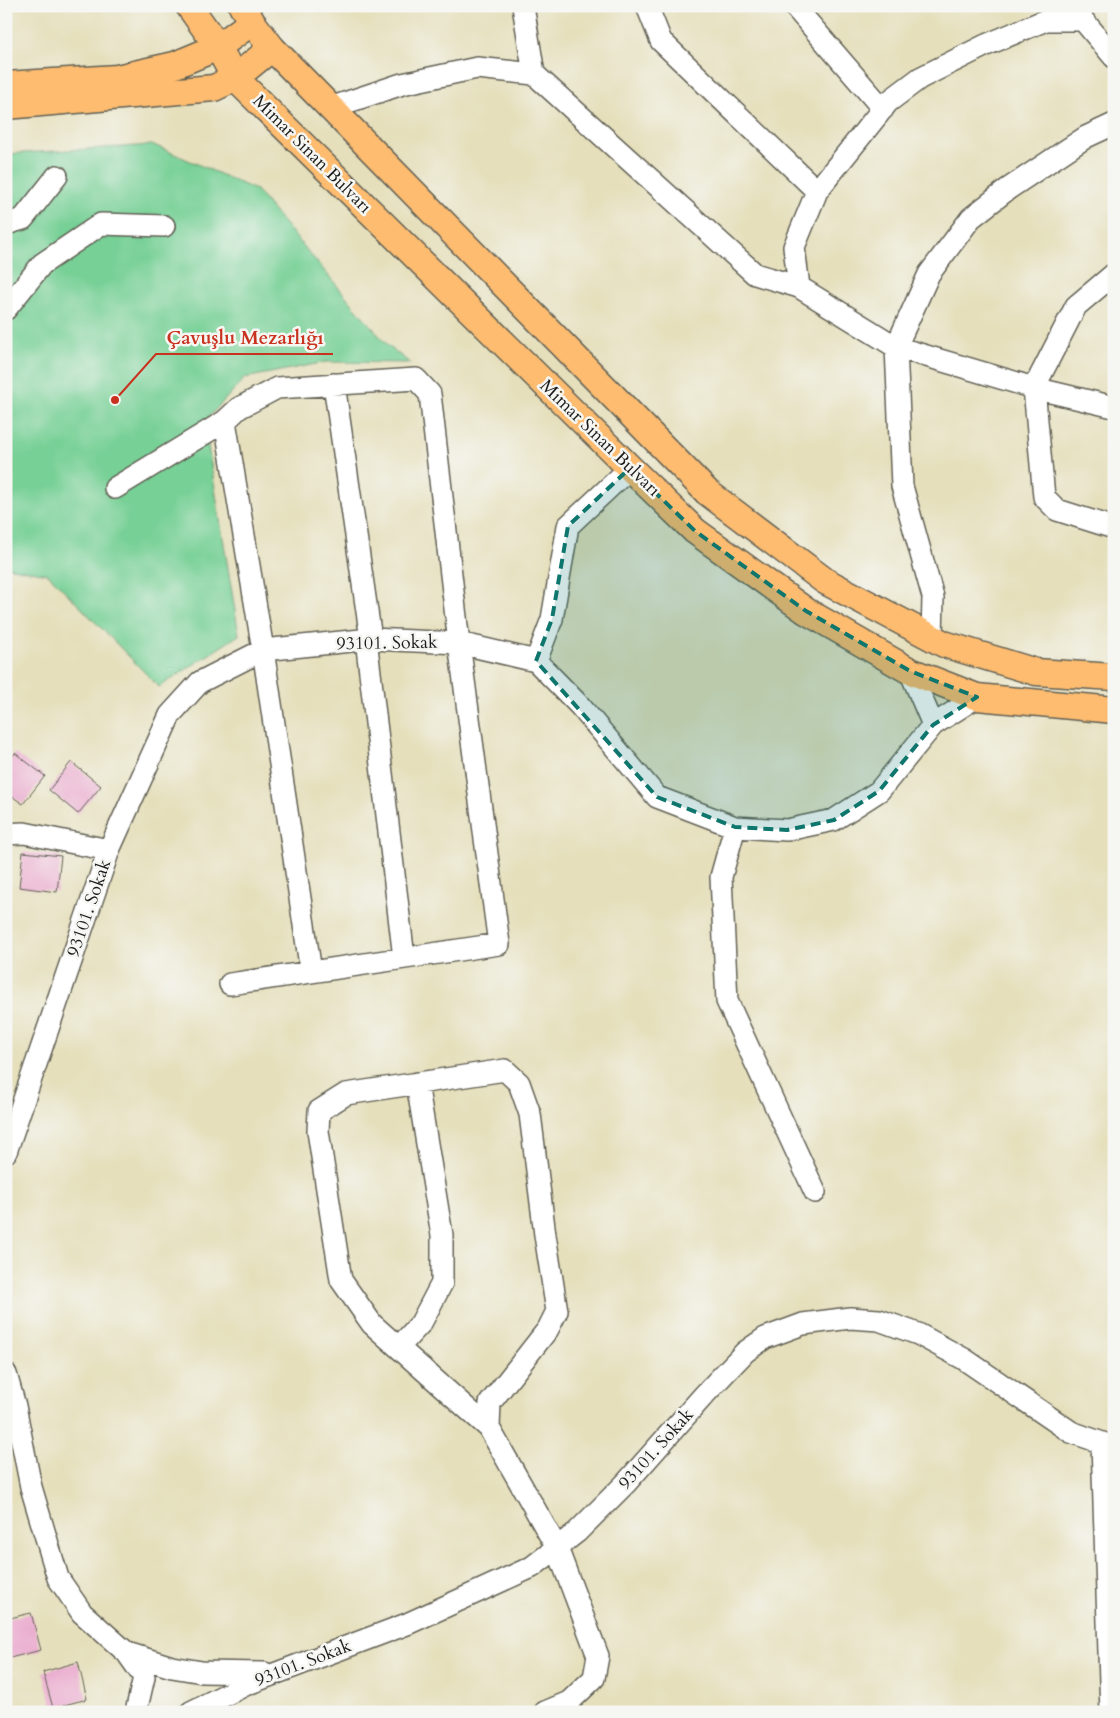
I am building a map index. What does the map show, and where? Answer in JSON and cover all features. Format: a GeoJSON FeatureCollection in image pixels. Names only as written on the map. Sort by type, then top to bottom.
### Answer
{"type":"FeatureCollection","features":[{"type":"Feature","properties":{"kind":"main road","name":"Mimar Sinan Bulvarı"},"geometry":{"type":"LineString","coordinates":[[189,6],[218,47],[235,78],[695,530],[806,611],[910,671],[977,697],[1114,710]]}},
{"type":"Feature","properties":{"kind":"main road","name":"Mimar Sinan Bulvarı"},"geometry":{"type":"LineString","coordinates":[[247,14],[272,48],[707,492],[824,581],[944,644],[1036,672],[1114,677]]}},
{"type":"Feature","properties":{"kind":"main road"},"geometry":{"type":"LineString","coordinates":[[6,85],[117,78],[175,65],[218,47],[247,14]]}},
{"type":"Feature","properties":{"kind":"main road"},"geometry":{"type":"LineString","coordinates":[[6,106],[214,88],[235,78],[272,48]]}},
{"type":"Feature","properties":{"kind":"street"},"geometry":{"type":"LineString","coordinates":[[523,6],[534,74]]}},
{"type":"Feature","properties":{"kind":"street"},"geometry":{"type":"LineString","coordinates":[[647,6],[660,42],[817,191]]}},
{"type":"Feature","properties":{"kind":"street"},"geometry":{"type":"LineString","coordinates":[[794,6],[883,108]]}},
{"type":"Feature","properties":{"kind":"street"},"geometry":{"type":"LineString","coordinates":[[799,287],[794,247],[817,191],[888,102],[920,78],[986,45],[1046,20],[1080,13],[1114,58]]}},
{"type":"Feature","properties":{"kind":"street"},"geometry":{"type":"LineString","coordinates":[[330,108],[402,84],[477,68],[534,74],[756,274],[799,287],[896,347],[1034,388],[1114,407]]}},
{"type":"Feature","properties":{"kind":"street"},"geometry":{"type":"LineString","coordinates":[[932,638],[934,597],[902,486],[896,347],[929,274],[971,218],[1008,189],[1086,137],[1114,124]]}},
{"type":"Feature","properties":{"kind":"street"},"geometry":{"type":"LineString","coordinates":[[6,224],[24,219],[57,176]]}},
{"type":"Feature","properties":{"kind":"street"},"geometry":{"type":"LineString","coordinates":[[6,309],[42,264],[101,224],[164,226]]}},
{"type":"Feature","properties":{"kind":"street"},"geometry":{"type":"LineString","coordinates":[[1114,274],[1076,306],[1034,388],[1044,497],[1057,510],[1114,528]]}},
{"type":"Feature","properties":{"kind":"street"},"geometry":{"type":"LineString","coordinates":[[115,488],[225,421],[238,408],[277,388],[416,379],[430,394],[459,643],[499,944],[230,984]]}},
{"type":"Feature","properties":{"kind":"street"},"geometry":{"type":"LineString","coordinates":[[334,384],[369,639],[404,958]]}},
{"type":"Feature","properties":{"kind":"street"},"geometry":{"type":"LineString","coordinates":[[225,421],[263,650],[311,972]]}},
{"type":"Feature","properties":{"kind":"street"},"geometry":{"type":"LineString","coordinates":[[630,468],[568,526],[552,619],[536,661],[580,706],[658,797],[735,827],[786,830],[834,820],[879,791],[933,724],[977,697]]}},
{"type":"Feature","properties":{"kind":"street","name":"93101. Sokak"},"geometry":{"type":"LineString","coordinates":[[6,1152],[108,850],[170,715],[200,682],[263,650],[369,639],[459,643],[536,661]]}},
{"type":"Feature","properties":{"kind":"street"},"geometry":{"type":"LineString","coordinates":[[910,671],[933,724]]}},
{"type":"Feature","properties":{"kind":"street"},"geometry":{"type":"LineString","coordinates":[[735,827],[721,877],[727,1002],[815,1192]]}},
{"type":"Feature","properties":{"kind":"street"},"geometry":{"type":"LineString","coordinates":[[6,834],[24,833],[108,850]]}},
{"type":"Feature","properties":{"kind":"street"},"geometry":{"type":"LineString","coordinates":[[489,1428],[490,1403],[548,1329],[557,1310],[530,1114],[519,1083],[505,1070],[346,1094],[319,1110],[318,1131],[341,1280],[372,1324],[489,1428],[557,1548],[598,1656],[594,1678],[569,1702],[545,1712]]}},
{"type":"Feature","properties":{"kind":"street"},"geometry":{"type":"LineString","coordinates":[[399,1347],[421,1323],[442,1282],[442,1235],[417,1083]]}},
{"type":"Feature","properties":{"kind":"street","name":"93101. Sokak"},"geometry":{"type":"LineString","coordinates":[[191,1712],[245,1685],[407,1624],[532,1567],[577,1532],[626,1483],[745,1352],[765,1338],[803,1324],[850,1318],[879,1320],[918,1334],[964,1359],[1071,1432],[1108,1445]]}},
{"type":"Feature","properties":{"kind":"street"},"geometry":{"type":"LineString","coordinates":[[6,1374],[15,1406],[31,1487],[58,1578],[82,1612],[127,1653],[144,1677],[136,1712]]}},
{"type":"Feature","properties":{"kind":"street"},"geometry":{"type":"LineString","coordinates":[[1108,1445],[1111,1712]]}},
{"type":"Feature","properties":{"kind":"street"},"geometry":{"type":"LineString","coordinates":[[127,1653],[172,1667],[202,1672],[243,1674],[280,1672]]}},
{"type":"Feature","properties":{"kind":"highlighted area"},"geometry":{"type":"Polygon","coordinates":[[[630,468],[695,531],[806,611],[910,671],[977,697],[933,725],[879,791],[834,820],[787,830],[735,827],[657,797],[536,661],[552,619],[568,526],[630,468]]]}},
{"type":"Feature","properties":{"kind":"green space"},"geometry":{"type":"Polygon","coordinates":[[[154,145],[256,190],[388,346],[410,363],[326,362],[245,378],[204,422],[239,635],[159,687],[48,574],[6,567],[6,154],[154,145]]]}},
{"type":"Feature","properties":{"kind":"building"},"geometry":{"type":"Polygon","coordinates":[[[15,753],[45,776],[23,804],[6,792],[6,764],[15,753]]]}},
{"type":"Feature","properties":{"kind":"building"},"geometry":{"type":"Polygon","coordinates":[[[71,762],[101,786],[78,814],[49,790],[71,762]]]}},
{"type":"Feature","properties":{"kind":"building"},"geometry":{"type":"Polygon","coordinates":[[[23,852],[61,856],[57,892],[19,887],[23,852]]]}},
{"type":"Feature","properties":{"kind":"building"},"geometry":{"type":"Polygon","coordinates":[[[31,1613],[41,1650],[6,1659],[6,1619],[31,1613]]]}},
{"type":"Feature","properties":{"kind":"building"},"geometry":{"type":"Polygon","coordinates":[[[78,1662],[87,1699],[53,1708],[43,1672],[78,1662]]]}},
{"type":"Feature","properties":{"kind":"place","name":"Çavuşlu Mezarlığı"},"geometry":{"type":"Point","coordinates":[115,400]}}]}
